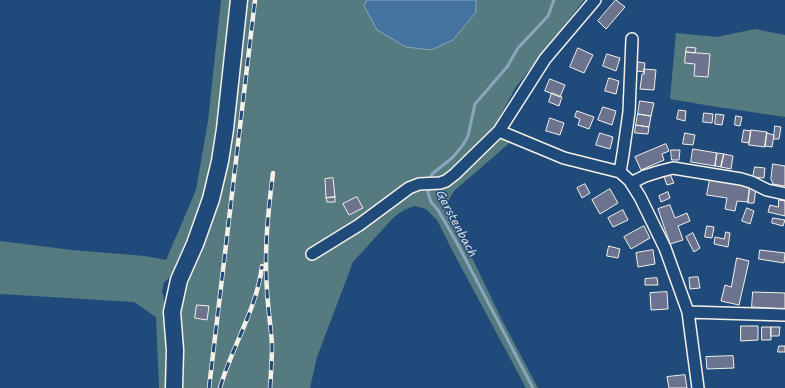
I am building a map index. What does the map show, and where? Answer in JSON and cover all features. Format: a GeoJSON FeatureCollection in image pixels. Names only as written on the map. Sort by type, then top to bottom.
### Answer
{"type":"FeatureCollection","features":[{"type":"Feature","properties":{"kind":"street"},"geometry":{"type":"LineString","coordinates":[[174,388],[175,350],[172,312],[179,280],[195,244],[211,199],[220,161],[225,129],[239,0]]}},
{"type":"Feature","properties":{"kind":"street"},"geometry":{"type":"LineString","coordinates":[[312,254],[359,225],[409,188],[419,184],[440,183],[446,181],[455,174],[499,131],[545,59],[595,0]]}},
{"type":"Feature","properties":{"kind":"street"},"geometry":{"type":"LineString","coordinates":[[620,172],[629,112],[632,39]]}},
{"type":"Feature","properties":{"kind":"street"},"geometry":{"type":"LineString","coordinates":[[499,131],[564,158],[620,172],[631,183],[640,197],[665,248],[688,312],[698,388]]}},
{"type":"Feature","properties":{"kind":"street"},"geometry":{"type":"LineString","coordinates":[[631,183],[645,176],[673,168],[741,179],[767,190],[785,194]]}},
{"type":"Feature","properties":{"kind":"street"},"geometry":{"type":"LineString","coordinates":[[688,312],[785,315]]}},
{"type":"Feature","properties":{"kind":"green space"},"geometry":{"type":"Polygon","coordinates":[[[221,0],[234,0],[219,136],[202,212],[173,275],[164,282],[162,291],[165,304],[165,331],[169,360],[170,388],[159,388],[156,317],[134,302],[0,294],[0,241],[72,250],[145,256],[166,260],[196,190],[208,121],[221,0]]]}},
{"type":"Feature","properties":{"kind":"green space"},"geometry":{"type":"Polygon","coordinates":[[[244,0],[584,0],[516,87],[494,127],[513,140],[454,191],[447,203],[450,219],[465,243],[501,318],[538,388],[526,388],[437,220],[426,209],[414,206],[404,210],[394,217],[353,262],[317,357],[310,388],[180,388],[174,319],[200,241],[244,0]]]}},
{"type":"Feature","properties":{"kind":"green space"},"geometry":{"type":"Polygon","coordinates":[[[755,29],[785,35],[785,117],[670,99],[676,33],[717,37],[755,29]]]}},
{"type":"Feature","properties":{"kind":"water"},"geometry":{"type":"Polygon","coordinates":[[[367,0],[476,0],[476,12],[453,40],[431,50],[406,47],[377,30],[364,6],[367,0]]]}},
{"type":"Feature","properties":{"kind":"building"},"geometry":{"type":"Polygon","coordinates":[[[616,0],[625,7],[606,29],[598,21],[616,0]]]}},
{"type":"Feature","properties":{"kind":"building"},"geometry":{"type":"Polygon","coordinates":[[[687,47],[696,48],[695,53],[686,52],[687,47]]]}},
{"type":"Feature","properties":{"kind":"building"},"geometry":{"type":"Polygon","coordinates":[[[578,48],[593,55],[584,73],[570,67],[578,48]]]}},
{"type":"Feature","properties":{"kind":"building"},"geometry":{"type":"Polygon","coordinates":[[[686,52],[710,54],[708,77],[694,76],[695,64],[685,63],[686,52]]]}},
{"type":"Feature","properties":{"kind":"building"},"geometry":{"type":"Polygon","coordinates":[[[607,54],[620,58],[616,71],[603,66],[607,54]]]}},
{"type":"Feature","properties":{"kind":"building"},"geometry":{"type":"Polygon","coordinates":[[[638,62],[645,63],[644,72],[637,71],[638,62]]]}},
{"type":"Feature","properties":{"kind":"building"},"geometry":{"type":"Polygon","coordinates":[[[644,69],[656,70],[654,90],[640,89],[644,69]]]}},
{"type":"Feature","properties":{"kind":"building"},"geometry":{"type":"Polygon","coordinates":[[[609,78],[619,81],[616,94],[605,91],[609,78]]]}},
{"type":"Feature","properties":{"kind":"building"},"geometry":{"type":"Polygon","coordinates":[[[550,79],[565,85],[560,97],[545,91],[550,79]]]}},
{"type":"Feature","properties":{"kind":"building"},"geometry":{"type":"Polygon","coordinates":[[[552,93],[562,97],[559,106],[549,102],[552,93]]]}},
{"type":"Feature","properties":{"kind":"building"},"geometry":{"type":"Polygon","coordinates":[[[640,101],[654,103],[651,116],[638,114],[640,101]]]}},
{"type":"Feature","properties":{"kind":"building"},"geometry":{"type":"Polygon","coordinates":[[[603,107],[616,111],[612,125],[598,120],[603,107]]]}},
{"type":"Feature","properties":{"kind":"building"},"geometry":{"type":"Polygon","coordinates":[[[679,110],[686,111],[685,121],[677,119],[679,110]]]}},
{"type":"Feature","properties":{"kind":"building"},"geometry":{"type":"Polygon","coordinates":[[[577,111],[594,117],[589,129],[578,125],[580,119],[575,117],[577,111]]]}},
{"type":"Feature","properties":{"kind":"building"},"geometry":{"type":"Polygon","coordinates":[[[704,113],[713,114],[712,123],[703,122],[704,113]]]}},
{"type":"Feature","properties":{"kind":"building"},"geometry":{"type":"Polygon","coordinates":[[[638,114],[651,116],[649,127],[636,125],[638,114]]]}},
{"type":"Feature","properties":{"kind":"building"},"geometry":{"type":"Polygon","coordinates":[[[716,114],[724,115],[722,125],[715,124],[716,114]]]}},
{"type":"Feature","properties":{"kind":"building"},"geometry":{"type":"Polygon","coordinates":[[[736,116],[742,117],[740,126],[735,125],[736,116]]]}},
{"type":"Feature","properties":{"kind":"building"},"geometry":{"type":"Polygon","coordinates":[[[550,118],[564,123],[560,135],[546,131],[550,118]]]}},
{"type":"Feature","properties":{"kind":"building"},"geometry":{"type":"Polygon","coordinates":[[[636,125],[649,127],[648,134],[635,133],[636,125]]]}},
{"type":"Feature","properties":{"kind":"building"},"geometry":{"type":"Polygon","coordinates":[[[775,126],[781,127],[779,139],[774,139],[775,126]]]}},
{"type":"Feature","properties":{"kind":"building"},"geometry":{"type":"Polygon","coordinates":[[[744,130],[751,131],[749,143],[742,142],[744,130]]]}},
{"type":"Feature","properties":{"kind":"building"},"geometry":{"type":"Polygon","coordinates":[[[751,130],[767,132],[765,147],[749,145],[751,130]]]}},
{"type":"Feature","properties":{"kind":"building"},"geometry":{"type":"Polygon","coordinates":[[[600,133],[613,137],[610,149],[596,145],[600,133]]]}},
{"type":"Feature","properties":{"kind":"building"},"geometry":{"type":"Polygon","coordinates":[[[685,133],[695,135],[693,145],[683,144],[685,133]]]}},
{"type":"Feature","properties":{"kind":"building"},"geometry":{"type":"Polygon","coordinates":[[[767,133],[774,135],[772,147],[765,146],[767,133]]]}},
{"type":"Feature","properties":{"kind":"building"},"geometry":{"type":"Polygon","coordinates":[[[666,144],[669,151],[662,154],[664,160],[641,170],[635,157],[666,144]]]}},
{"type":"Feature","properties":{"kind":"building"},"geometry":{"type":"Polygon","coordinates":[[[693,149],[717,153],[715,166],[691,162],[693,149]]]}},
{"type":"Feature","properties":{"kind":"building"},"geometry":{"type":"Polygon","coordinates":[[[671,150],[680,150],[679,160],[672,160],[671,150]]]}},
{"type":"Feature","properties":{"kind":"building"},"geometry":{"type":"Polygon","coordinates":[[[717,153],[724,154],[721,167],[715,166],[717,153]]]}},
{"type":"Feature","properties":{"kind":"building"},"geometry":{"type":"Polygon","coordinates":[[[724,154],[733,156],[731,169],[721,167],[724,154]]]}},
{"type":"Feature","properties":{"kind":"building"},"geometry":{"type":"Polygon","coordinates":[[[773,164],[785,166],[785,186],[773,184],[771,179],[773,164]]]}},
{"type":"Feature","properties":{"kind":"building"},"geometry":{"type":"Polygon","coordinates":[[[755,167],[765,168],[764,178],[753,177],[755,167]]]}},
{"type":"Feature","properties":{"kind":"building"},"geometry":{"type":"Polygon","coordinates":[[[670,174],[674,183],[667,185],[664,177],[670,174]]]}},
{"type":"Feature","properties":{"kind":"building"},"geometry":{"type":"Polygon","coordinates":[[[333,178],[335,197],[326,198],[325,179],[333,178]]]}},
{"type":"Feature","properties":{"kind":"building"},"geometry":{"type":"Polygon","coordinates":[[[710,179],[750,185],[748,202],[737,201],[735,211],[725,209],[727,198],[707,195],[710,179]]]}},
{"type":"Feature","properties":{"kind":"building"},"geometry":{"type":"Polygon","coordinates":[[[585,184],[590,193],[582,198],[577,188],[585,184]]]}},
{"type":"Feature","properties":{"kind":"building"},"geometry":{"type":"Polygon","coordinates":[[[750,186],[756,187],[754,203],[748,203],[750,186]]]}},
{"type":"Feature","properties":{"kind":"building"},"geometry":{"type":"Polygon","coordinates":[[[610,189],[618,203],[600,214],[592,200],[610,189]]]}},
{"type":"Feature","properties":{"kind":"building"},"geometry":{"type":"Polygon","coordinates":[[[668,192],[670,198],[661,202],[659,196],[668,192]]]}},
{"type":"Feature","properties":{"kind":"building"},"geometry":{"type":"Polygon","coordinates":[[[335,197],[335,202],[327,202],[326,198],[335,197]]]}},
{"type":"Feature","properties":{"kind":"building"},"geometry":{"type":"Polygon","coordinates":[[[357,197],[363,208],[349,215],[343,204],[357,197]]]}},
{"type":"Feature","properties":{"kind":"building"},"geometry":{"type":"Polygon","coordinates":[[[779,200],[785,201],[785,216],[768,212],[770,205],[778,207],[779,200]]]}},
{"type":"Feature","properties":{"kind":"building"},"geometry":{"type":"Polygon","coordinates":[[[670,205],[675,218],[687,213],[690,221],[678,226],[683,240],[670,244],[658,209],[670,205]]]}},
{"type":"Feature","properties":{"kind":"building"},"geometry":{"type":"Polygon","coordinates":[[[747,208],[754,211],[750,224],[742,221],[747,208]]]}},
{"type":"Feature","properties":{"kind":"building"},"geometry":{"type":"Polygon","coordinates":[[[623,210],[628,220],[613,227],[608,218],[623,210]]]}},
{"type":"Feature","properties":{"kind":"building"},"geometry":{"type":"Polygon","coordinates":[[[773,218],[785,220],[783,226],[772,223],[773,218]]]}},
{"type":"Feature","properties":{"kind":"building"},"geometry":{"type":"Polygon","coordinates":[[[644,226],[650,238],[631,249],[624,237],[644,226]]]}},
{"type":"Feature","properties":{"kind":"building"},"geometry":{"type":"Polygon","coordinates":[[[707,226],[714,227],[712,238],[705,237],[707,226]]]}},
{"type":"Feature","properties":{"kind":"building"},"geometry":{"type":"Polygon","coordinates":[[[726,232],[730,233],[728,247],[714,244],[715,237],[724,239],[726,232]]]}},
{"type":"Feature","properties":{"kind":"building"},"geometry":{"type":"Polygon","coordinates":[[[693,233],[700,248],[694,252],[686,237],[693,233]]]}},
{"type":"Feature","properties":{"kind":"building"},"geometry":{"type":"Polygon","coordinates":[[[609,246],[620,249],[618,258],[607,256],[609,246]]]}},
{"type":"Feature","properties":{"kind":"building"},"geometry":{"type":"Polygon","coordinates":[[[653,250],[655,264],[638,267],[636,253],[653,250]]]}},
{"type":"Feature","properties":{"kind":"building"},"geometry":{"type":"Polygon","coordinates":[[[760,250],[785,253],[784,263],[759,259],[760,250]]]}},
{"type":"Feature","properties":{"kind":"building"},"geometry":{"type":"Polygon","coordinates":[[[737,258],[749,261],[739,305],[721,301],[725,285],[731,287],[737,258]]]}},
{"type":"Feature","properties":{"kind":"building"},"geometry":{"type":"Polygon","coordinates":[[[698,277],[700,288],[690,289],[689,278],[698,277]]]}},
{"type":"Feature","properties":{"kind":"building"},"geometry":{"type":"Polygon","coordinates":[[[657,278],[658,285],[645,285],[645,279],[657,278]]]}},
{"type":"Feature","properties":{"kind":"building"},"geometry":{"type":"Polygon","coordinates":[[[667,292],[668,309],[651,310],[650,293],[667,292]]]}},
{"type":"Feature","properties":{"kind":"building"},"geometry":{"type":"Polygon","coordinates":[[[753,292],[785,293],[785,309],[752,307],[753,292]]]}},
{"type":"Feature","properties":{"kind":"building"},"geometry":{"type":"Polygon","coordinates":[[[197,305],[209,306],[207,320],[195,318],[197,305]]]}},
{"type":"Feature","properties":{"kind":"building"},"geometry":{"type":"Polygon","coordinates":[[[741,326],[758,326],[758,340],[741,341],[741,326]]]}},
{"type":"Feature","properties":{"kind":"building"},"geometry":{"type":"Polygon","coordinates":[[[762,327],[771,327],[771,340],[762,340],[762,327]]]}},
{"type":"Feature","properties":{"kind":"building"},"geometry":{"type":"Polygon","coordinates":[[[771,327],[780,327],[779,336],[771,336],[771,327]]]}},
{"type":"Feature","properties":{"kind":"building"},"geometry":{"type":"Polygon","coordinates":[[[779,346],[785,346],[785,352],[778,352],[779,346]]]}},
{"type":"Feature","properties":{"kind":"building"},"geometry":{"type":"Polygon","coordinates":[[[733,356],[734,368],[707,369],[706,357],[733,356]]]}},
{"type":"Feature","properties":{"kind":"building"},"geometry":{"type":"Polygon","coordinates":[[[685,375],[687,388],[669,388],[667,377],[685,375]]]}},
{"type":"Feature","properties":{"kind":"waterway","name":"Gerstenbach"},"geometry":{"type":"LineString","coordinates":[[430,180],[432,174],[452,158],[463,145],[468,136],[475,104],[507,67],[518,48],[548,16],[554,0]]}},
{"type":"Feature","properties":{"kind":"waterway","name":"Gerstenbach"},"geometry":{"type":"LineString","coordinates":[[429,186],[428,193],[431,202],[438,210],[457,243],[533,388]]}},
{"type":"Feature","properties":{"kind":"railway"},"geometry":{"type":"LineString","coordinates":[[209,388],[255,0]]}},
{"type":"Feature","properties":{"kind":"railway"},"geometry":{"type":"LineString","coordinates":[[270,388],[272,345],[267,298],[266,246],[273,173]]}},
{"type":"Feature","properties":{"kind":"railway"},"geometry":{"type":"LineString","coordinates":[[220,388],[225,372],[250,312],[262,266]]}}]}
